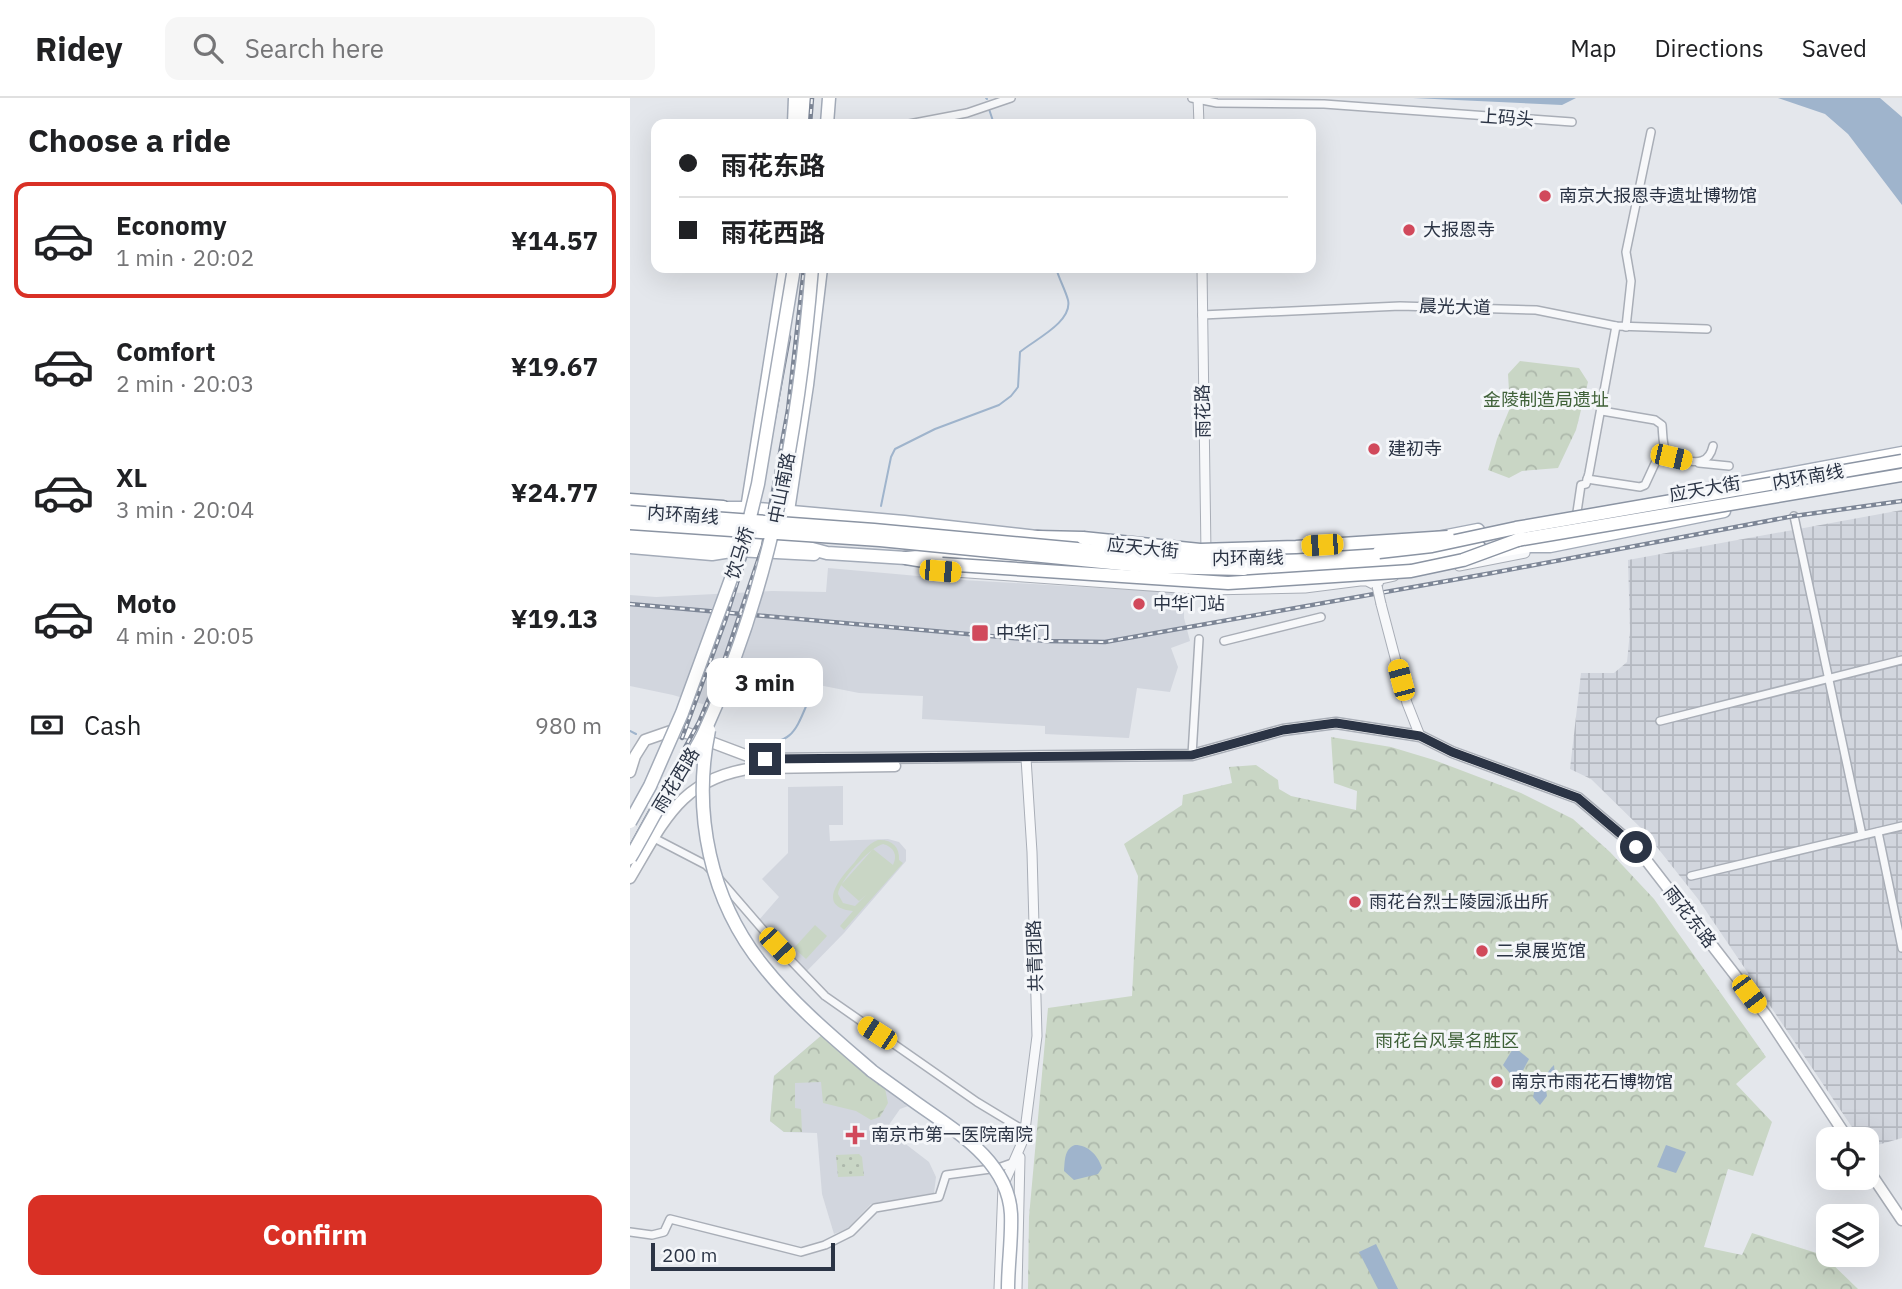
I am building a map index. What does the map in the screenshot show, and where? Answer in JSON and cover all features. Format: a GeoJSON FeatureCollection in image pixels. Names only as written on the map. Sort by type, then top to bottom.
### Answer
{"type":"FeatureCollection","features":[{"type":"Feature","properties":{"kind":"main road"},"geometry":{"type":"LineString","coordinates":[[794,119],[795,98]]}},
{"type":"Feature","properties":{"kind":"main road"},"geometry":{"type":"LineString","coordinates":[[803,119],[804,98]]}},
{"type":"Feature","properties":{"kind":"main road"},"geometry":{"type":"LineString","coordinates":[[819,119],[821,98]]}},
{"type":"Feature","properties":{"kind":"main road"},"geometry":{"type":"LineString","coordinates":[[827,119],[829,98]]}},
{"type":"Feature","properties":{"kind":"main road"},"geometry":{"type":"LineString","coordinates":[[630,538],[671,538],[738,544],[747,508],[784,273]]}},
{"type":"Feature","properties":{"kind":"main road","name":"饮马桥"},"geometry":{"type":"LineString","coordinates":[[630,822],[650,786],[682,713],[743,546],[758,484],[793,273]]}},
{"type":"Feature","properties":{"kind":"main road","name":"中山南路"},"geometry":{"type":"LineString","coordinates":[[717,699],[757,589],[777,518],[801,376],[811,273]]}},
{"type":"Feature","properties":{"kind":"main road"},"geometry":{"type":"LineString","coordinates":[[788,511],[820,273]]}},
{"type":"Feature","properties":{"kind":"main road","name":"应天大街"},"geometry":{"type":"LineString","coordinates":[[630,506],[788,511],[1206,554],[1300,552],[1416,542],[1902,453]]}},
{"type":"Feature","properties":{"kind":"main road","name":"内环南线"},"geometry":{"type":"LineString","coordinates":[[630,512],[874,530],[1174,558],[1239,559],[1379,552],[1902,461]]}},
{"type":"Feature","properties":{"kind":"main road","name":"应天大街"},"geometry":{"type":"LineString","coordinates":[[630,547],[712,554],[738,544],[799,554],[906,558],[942,555],[1231,578],[1373,569],[1530,546],[1550,546],[1902,477]]}},
{"type":"Feature","properties":{"kind":"main road","name":"内环南线"},"geometry":{"type":"LineString","coordinates":[[630,523],[880,540],[1199,569],[1295,568],[1404,560],[1523,538],[1902,477]]}},
{"type":"Feature","properties":{"kind":"main road"},"geometry":{"type":"LineString","coordinates":[[630,500],[723,507]]}},
{"type":"Feature","properties":{"kind":"main road"},"geometry":{"type":"LineString","coordinates":[[1577,512],[1583,540]]}},
{"type":"Feature","properties":{"kind":"main road"},"geometry":{"type":"LineString","coordinates":[[630,530],[671,538]]}},
{"type":"Feature","properties":{"kind":"main road"},"geometry":{"type":"LineString","coordinates":[[1037,537],[1083,538],[1200,550],[1296,547],[1423,537],[1470,538]]}},
{"type":"Feature","properties":{"kind":"main road"},"geometry":{"type":"LineString","coordinates":[[906,558],[942,564],[1241,583],[1411,571],[1463,560],[1523,538]]}},
{"type":"Feature","properties":{"kind":"main road"},"geometry":{"type":"LineString","coordinates":[[717,699],[708,737],[702,789],[709,855],[723,900],[742,937],[764,967],[794,1000],[872,1071],[981,1152],[999,1174],[1011,1215],[1008,1289]]}},
{"type":"Feature","properties":{"kind":"main road","name":"雨花西路"},"geometry":{"type":"LineString","coordinates":[[630,858],[691,757],[717,699]]}},
{"type":"Feature","properties":{"kind":"main road","name":"雨花东路"},"geometry":{"type":"LineString","coordinates":[[1192,755],[1283,730],[1336,723],[1420,736],[1452,752],[1578,798],[1636,847],[1766,1015],[1840,1127]]}},
{"type":"Feature","properties":{"kind":"main road","name":"雨花西路"},"geometry":{"type":"LineString","coordinates":[[630,772],[635,756],[645,740],[671,731],[687,733],[756,759],[1192,755]]}},
{"type":"Feature","properties":{"kind":"main road"},"geometry":{"type":"LineString","coordinates":[[728,773],[740,765],[735,752]]}},
{"type":"Feature","properties":{"kind":"main road","name":"雨花西路"},"geometry":{"type":"LineString","coordinates":[[630,878],[669,813],[686,795],[709,780],[728,773],[755,768],[880,767],[1026,758]]}},
{"type":"Feature","properties":{"kind":"main road"},"geometry":{"type":"LineString","coordinates":[[1879,1186],[1902,1220]]}},
{"type":"Feature","properties":{"kind":"street"},"geometry":{"type":"LineString","coordinates":[[935,119],[967,113],[1011,98]]}},
{"type":"Feature","properties":{"kind":"street"},"geometry":{"type":"LineString","coordinates":[[1196,99],[1198,119]]}},
{"type":"Feature","properties":{"kind":"street","name":"上码头"},"geometry":{"type":"LineString","coordinates":[[1196,99],[1238,104],[1324,104],[1572,122]]}},
{"type":"Feature","properties":{"kind":"street"},"geometry":{"type":"LineString","coordinates":[[1626,327],[1631,281],[1626,252],[1651,132]]}},
{"type":"Feature","properties":{"kind":"street","name":"雨花路"},"geometry":{"type":"LineString","coordinates":[[1202,273],[1206,554],[1203,576]]}},
{"type":"Feature","properties":{"kind":"street","name":"晨光大道"},"geometry":{"type":"LineString","coordinates":[[1202,315],[1400,306],[1455,307],[1536,310],[1626,327],[1707,329]]}},
{"type":"Feature","properties":{"kind":"street"},"geometry":{"type":"LineString","coordinates":[[1577,512],[1581,485],[1586,484],[1602,411],[1616,326]]}},
{"type":"Feature","properties":{"kind":"street"},"geometry":{"type":"LineString","coordinates":[[1602,411],[1655,420],[1662,425],[1666,451],[1671,457],[1729,466]]}},
{"type":"Feature","properties":{"kind":"street"},"geometry":{"type":"LineString","coordinates":[[1698,463],[1704,461],[1713,446]]}},
{"type":"Feature","properties":{"kind":"street"},"geometry":{"type":"LineString","coordinates":[[1587,479],[1645,485],[1657,459],[1666,451]]}},
{"type":"Feature","properties":{"kind":"street"},"geometry":{"type":"LineString","coordinates":[[1794,516],[1862,835]]}},
{"type":"Feature","properties":{"kind":"street","name":"应天大街"},"geometry":{"type":"LineString","coordinates":[[906,558],[940,571],[1209,594],[1281,590],[1360,581],[1377,586],[1380,579],[1454,568],[1550,546]]}},
{"type":"Feature","properties":{"kind":"street"},"geometry":{"type":"LineString","coordinates":[[1203,576],[1209,594]]}},
{"type":"Feature","properties":{"kind":"street"},"geometry":{"type":"LineString","coordinates":[[1377,586],[1407,703],[1420,736]]}},
{"type":"Feature","properties":{"kind":"street"},"geometry":{"type":"LineString","coordinates":[[1224,641],[1321,617]]}},
{"type":"Feature","properties":{"kind":"street"},"geometry":{"type":"LineString","coordinates":[[1192,755],[1199,639]]}},
{"type":"Feature","properties":{"kind":"street"},"geometry":{"type":"LineString","coordinates":[[1660,721],[1902,660]]}},
{"type":"Feature","properties":{"kind":"street","name":"共青团路"},"geometry":{"type":"LineString","coordinates":[[999,1289],[1003,1186],[1018,1157],[1025,1131],[1037,1025],[1032,852],[1026,758]]}},
{"type":"Feature","properties":{"kind":"street"},"geometry":{"type":"LineString","coordinates":[[1691,876],[1902,826]]}},
{"type":"Feature","properties":{"kind":"street"},"geometry":{"type":"LineString","coordinates":[[1878,832],[1902,948]]}},
{"type":"Feature","properties":{"kind":"street"},"geometry":{"type":"LineString","coordinates":[[654,838],[710,868],[777,946],[825,996],[1001,1118],[1025,1131]]}},
{"type":"Feature","properties":{"kind":"street"},"geometry":{"type":"LineString","coordinates":[[630,1232],[652,1235],[664,1232],[670,1219],[801,1252],[825,1245],[851,1232],[875,1208],[939,1197],[946,1175],[998,1168],[1018,1157]]}},
{"type":"Feature","properties":{"kind":"street","name":"共青团路"},"geometry":{"type":"LineString","coordinates":[[1017,1289],[1018,1157]]}},
{"type":"Feature","properties":{"kind":"shaded area"},"geometry":{"type":"Polygon","coordinates":[[[1902,510],[1902,1138],[1879,1145],[1879,1127],[1852,1127],[1698,899],[1645,832],[1591,779],[1570,769],[1581,673],[1614,673],[1627,662],[1630,631],[1628,560],[1902,510]]]}},
{"type":"Feature","properties":{"kind":"shaded area"},"geometry":{"type":"Polygon","coordinates":[[[828,568],[963,580],[1184,593],[1184,618],[1190,641],[1171,648],[1178,667],[1170,692],[1137,688],[1129,738],[1045,734],[1045,726],[922,719],[923,696],[859,693],[738,669],[722,710],[673,695],[630,686],[630,595],[656,597],[772,591],[826,592],[828,568]]]}},
{"type":"Feature","properties":{"kind":"shaded area"},"geometry":{"type":"Polygon","coordinates":[[[843,786],[843,825],[829,825],[830,841],[888,839],[899,842],[906,850],[906,861],[844,933],[803,975],[758,921],[779,897],[762,879],[788,853],[788,787],[843,786]]]}},
{"type":"Feature","properties":{"kind":"shaded area","name":"南京市第一医院南院"},"geometry":{"type":"Polygon","coordinates":[[[822,1035],[911,1105],[900,1109],[886,1129],[929,1162],[936,1177],[934,1193],[871,1204],[847,1229],[834,1234],[822,1194],[817,1133],[784,1132],[770,1121],[774,1076],[822,1035]]]}},
{"type":"Feature","properties":{"kind":"green space","name":"金陵制造局遗址"},"geometry":{"type":"Polygon","coordinates":[[[1520,361],[1579,368],[1588,382],[1576,430],[1558,468],[1522,471],[1509,478],[1488,470],[1510,408],[1508,374],[1520,361]]]}},
{"type":"Feature","properties":{"kind":"green space","name":"雨花台风景名胜区"},"geometry":{"type":"Polygon","coordinates":[[[1331,737],[1391,747],[1521,793],[1573,819],[1610,852],[1654,899],[1766,1057],[1736,1084],[1772,1122],[1753,1176],[1728,1169],[1704,1247],[1742,1255],[1752,1233],[1816,1253],[1816,1267],[1835,1267],[1858,1289],[1028,1289],[1029,1217],[1048,1008],[1132,996],[1138,876],[1124,844],[1182,805],[1183,795],[1232,783],[1229,767],[1256,765],[1278,780],[1279,789],[1291,796],[1356,810],[1357,791],[1334,783],[1331,737]]]}},
{"type":"Feature","properties":{"kind":"green space"},"geometry":{"type":"Polygon","coordinates":[[[878,840],[891,842],[903,863],[844,930],[840,926],[853,911],[835,904],[834,891],[864,850],[878,840]],[[883,844],[873,849],[893,865],[895,855],[892,849],[883,844]],[[872,851],[856,865],[842,884],[872,851]],[[841,885],[838,894],[843,903],[855,906],[866,895],[859,901],[841,885]]]}},
{"type":"Feature","properties":{"kind":"green space"},"geometry":{"type":"Polygon","coordinates":[[[815,925],[827,936],[806,959],[794,948],[815,925]]]}},
{"type":"Feature","properties":{"kind":"green space"},"geometry":{"type":"Polygon","coordinates":[[[822,1035],[884,1084],[888,1103],[880,1117],[871,1120],[856,1111],[823,1103],[821,1082],[795,1083],[795,1108],[801,1109],[802,1132],[784,1132],[770,1121],[774,1076],[822,1035]]]}},
{"type":"Feature","properties":{"kind":"green space"},"geometry":{"type":"Polygon","coordinates":[[[859,1154],[862,1157],[864,1176],[838,1177],[836,1155],[859,1154]]]}},
{"type":"Feature","properties":{"kind":"water"},"geometry":{"type":"Polygon","coordinates":[[[1413,98],[1576,98],[1562,105],[1413,98]]]}},
{"type":"Feature","properties":{"kind":"water"},"geometry":{"type":"Polygon","coordinates":[[[1778,98],[1880,98],[1902,117],[1902,205],[1848,134],[1825,114],[1778,98]]]}},
{"type":"Feature","properties":{"kind":"water"},"geometry":{"type":"Polygon","coordinates":[[[1514,1047],[1529,1059],[1519,1078],[1515,1079],[1503,1065],[1514,1047]]]}},
{"type":"Feature","properties":{"kind":"water"},"geometry":{"type":"Polygon","coordinates":[[[1554,1065],[1555,1076],[1540,1105],[1533,1097],[1535,1088],[1554,1065]]]}},
{"type":"Feature","properties":{"kind":"water"},"geometry":{"type":"Polygon","coordinates":[[[1075,1145],[1088,1149],[1095,1155],[1102,1168],[1098,1174],[1074,1180],[1064,1171],[1067,1152],[1075,1145]]]}},
{"type":"Feature","properties":{"kind":"water"},"geometry":{"type":"Polygon","coordinates":[[[1666,1145],[1686,1152],[1676,1173],[1657,1167],[1666,1145]]]}},
{"type":"Feature","properties":{"kind":"water"},"geometry":{"type":"Polygon","coordinates":[[[1376,1244],[1398,1289],[1378,1289],[1359,1252],[1376,1244]]]}},
{"type":"Feature","properties":{"kind":"waterway"},"geometry":{"type":"LineString","coordinates":[[989,109],[992,119]]}},
{"type":"Feature","properties":{"kind":"waterway"},"geometry":{"type":"LineString","coordinates":[[881,506],[895,449],[935,429],[999,405],[1018,387],[1020,352],[1059,323],[1068,308],[1068,300],[1058,273]]}},
{"type":"Feature","properties":{"kind":"waterway"},"geometry":{"type":"LineString","coordinates":[[755,748],[789,735],[798,724],[807,704]]}},
{"type":"Feature","properties":{"kind":"waterway"},"geometry":{"type":"LineString","coordinates":[[630,731],[636,734]]}},
{"type":"Feature","properties":{"kind":"railway"},"geometry":{"type":"LineString","coordinates":[[810,119],[812,98]]}},
{"type":"Feature","properties":{"kind":"railway"},"geometry":{"type":"LineString","coordinates":[[630,848],[699,722],[722,667],[763,546],[788,410],[803,273]]}},
{"type":"Feature","properties":{"kind":"railway"},"geometry":{"type":"LineString","coordinates":[[682,738],[725,621],[752,535],[789,337]]}},
{"type":"Feature","properties":{"kind":"railway"},"geometry":{"type":"LineString","coordinates":[[630,604],[1047,641],[1105,642],[1794,516],[1902,501]]}},
{"type":"Feature","properties":{"kind":"place","name":"南京大报恩寺遗址博物馆"},"geometry":{"type":"Point","coordinates":[1545,196]}},
{"type":"Feature","properties":{"kind":"place","name":"大报恩寺"},"geometry":{"type":"Point","coordinates":[1409,230]}},
{"type":"Feature","properties":{"kind":"place","name":"建初寺"},"geometry":{"type":"Point","coordinates":[1374,449]}},
{"type":"Feature","properties":{"kind":"place","name":"中华门站"},"geometry":{"type":"Point","coordinates":[1139,604]}},
{"type":"Feature","properties":{"kind":"place","name":"中华门"},"geometry":{"type":"Point","coordinates":[980,633]}},
{"type":"Feature","properties":{"kind":"place","name":"雨花台烈士陵园派出所"},"geometry":{"type":"Point","coordinates":[1355,902]}},
{"type":"Feature","properties":{"kind":"place","name":"二泉展览馆"},"geometry":{"type":"Point","coordinates":[1482,951]}},
{"type":"Feature","properties":{"kind":"place","name":"南京市雨花石博物馆"},"geometry":{"type":"Point","coordinates":[1497,1082]}},
{"type":"Feature","properties":{"kind":"place","name":"南京市第一医院南院"},"geometry":{"type":"Point","coordinates":[855,1135]}},
{"type":"Feature","properties":{"kind":"route"},"geometry":{"type":"LineString","coordinates":[[765,759],[1192,755],[1283,730],[1336,723],[1420,736],[1452,752],[1578,798],[1636,847]]}}]}
